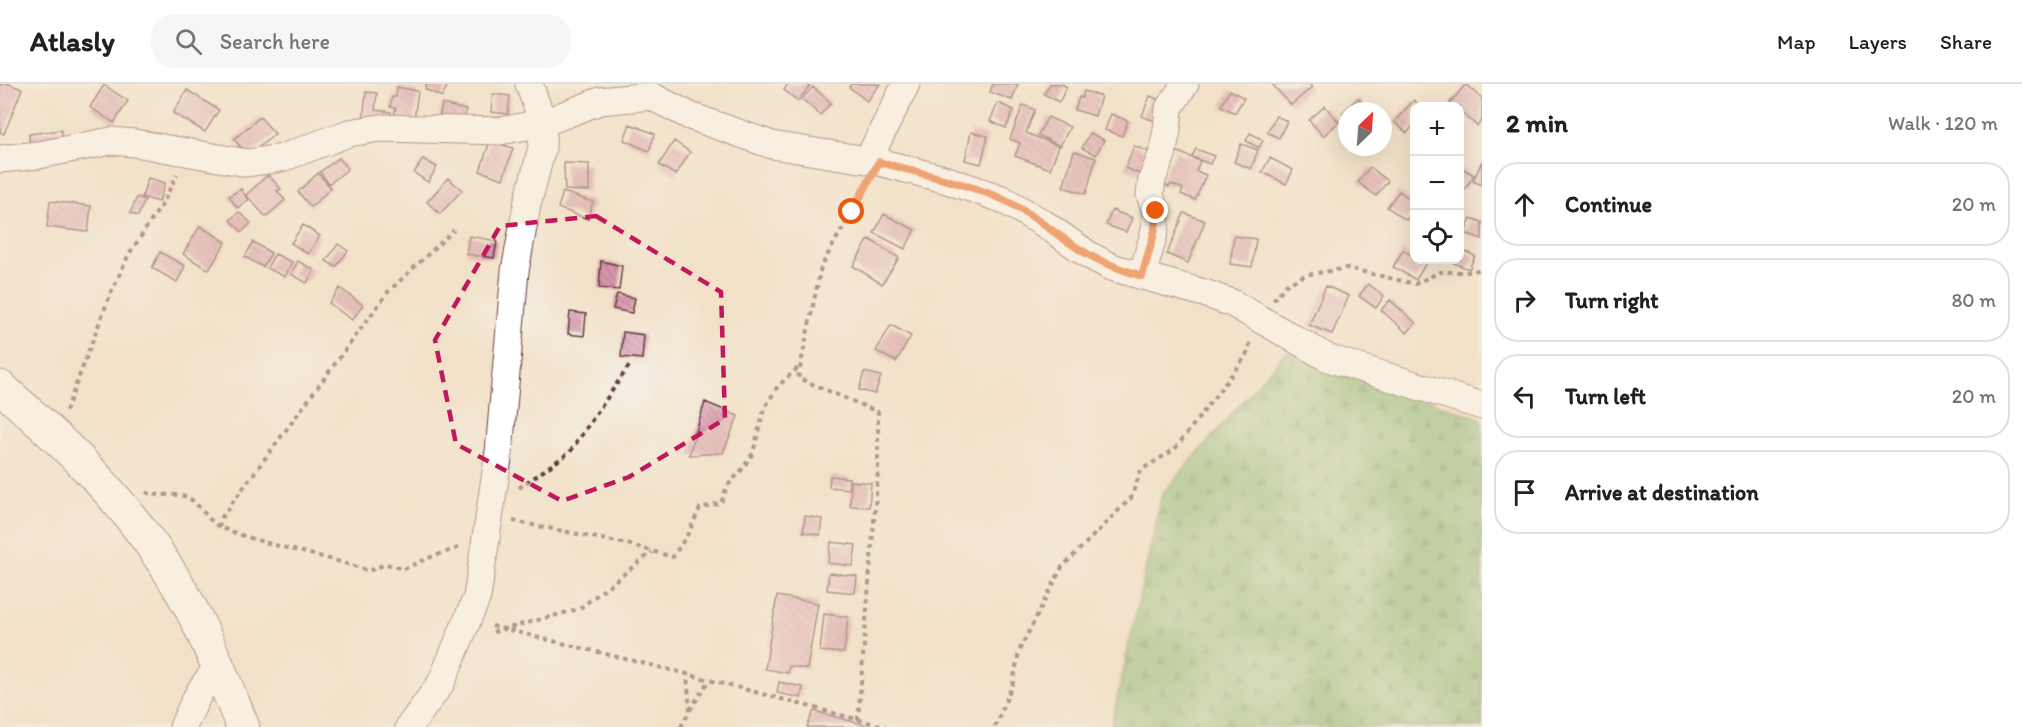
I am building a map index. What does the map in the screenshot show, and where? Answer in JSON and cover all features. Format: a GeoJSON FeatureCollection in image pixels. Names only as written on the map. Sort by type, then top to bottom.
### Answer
{"type":"FeatureCollection","features":[{"type":"Feature","properties":{"kind":"street"},"geometry":{"type":"LineString","coordinates":[[409,727],[441,683],[477,597],[499,452],[515,271],[527,205],[542,148],[543,123],[529,84]]}},
{"type":"Feature","properties":{"kind":"street"},"geometry":{"type":"LineString","coordinates":[[873,161],[906,84]]}},
{"type":"Feature","properties":{"kind":"street"},"geometry":{"type":"LineString","coordinates":[[1142,276],[1155,230],[1156,211],[1150,195],[1152,179],[1162,154],[1169,108],[1185,84]]}},
{"type":"Feature","properties":{"kind":"street"},"geometry":{"type":"LineString","coordinates":[[0,159],[39,155],[111,141],[135,143],[248,163],[282,158],[348,133],[380,128],[500,131],[543,123],[600,101],[645,90],[690,116],[772,145],[873,161],[944,179],[1002,199],[1111,267],[1232,303],[1329,358],[1482,406]]}},
{"type":"Feature","properties":{"kind":"street"},"geometry":{"type":"LineString","coordinates":[[0,387],[60,440],[105,486],[147,537],[184,595],[243,727]]}},
{"type":"Feature","properties":{"kind":"street"},"geometry":{"type":"LineString","coordinates":[[183,727],[200,689],[218,669]]}},
{"type":"Feature","properties":{"kind":"path"},"geometry":{"type":"LineString","coordinates":[[60,440],[62,421],[108,300],[129,254],[163,203],[187,152]]}},
{"type":"Feature","properties":{"kind":"path"},"geometry":{"type":"LineString","coordinates":[[858,720],[878,471],[878,412],[798,378],[821,267],[873,161]]}},
{"type":"Feature","properties":{"kind":"path"},"geometry":{"type":"LineString","coordinates":[[219,527],[221,518],[388,292],[454,230]]}},
{"type":"Feature","properties":{"kind":"path"},"geometry":{"type":"LineString","coordinates":[[995,727],[1013,684],[1019,651],[1062,567],[1131,498],[1141,470],[1175,449],[1210,405],[1246,356],[1258,317],[1286,285],[1305,275],[1347,268],[1415,284],[1440,272],[1473,272],[1482,268]]}},
{"type":"Feature","properties":{"kind":"path"},"geometry":{"type":"LineString","coordinates":[[518,489],[570,452],[631,363]]}},
{"type":"Feature","properties":{"kind":"path"},"geometry":{"type":"LineString","coordinates":[[493,632],[579,609],[653,551]]}},
{"type":"Feature","properties":{"kind":"path"},"geometry":{"type":"LineString","coordinates":[[468,620],[687,674],[886,727]]}},
{"type":"Feature","properties":{"kind":"path"},"geometry":{"type":"LineString","coordinates":[[687,674],[690,710],[688,713]]}},
{"type":"Feature","properties":{"kind":"path"},"geometry":{"type":"LineString","coordinates":[[681,727],[709,680]]}},
{"type":"Feature","properties":{"kind":"highlighted area"},"geometry":{"type":"Polygon","coordinates":[[[596,216],[721,292],[725,419],[629,477],[562,501],[456,444],[435,340],[500,226],[596,216]]]}},
{"type":"Feature","properties":{"kind":"green space"},"geometry":{"type":"Polygon","coordinates":[[[1286,352],[1482,419],[1482,727],[1111,727],[1162,494],[1286,352]]]}},
{"type":"Feature","properties":{"kind":"building"},"geometry":{"type":"Polygon","coordinates":[[[0,84],[9,84],[22,89],[4,134],[0,132],[0,84]]]}},
{"type":"Feature","properties":{"kind":"building"},"geometry":{"type":"Polygon","coordinates":[[[427,84],[448,84],[442,97],[425,89],[427,84]]]}},
{"type":"Feature","properties":{"kind":"building"},"geometry":{"type":"Polygon","coordinates":[[[788,84],[811,84],[798,101],[784,90],[788,84]]]}},
{"type":"Feature","properties":{"kind":"building"},"geometry":{"type":"Polygon","coordinates":[[[851,84],[880,84],[867,101],[849,87],[851,84]]]}},
{"type":"Feature","properties":{"kind":"building"},"geometry":{"type":"Polygon","coordinates":[[[993,84],[1018,84],[1012,100],[990,92],[993,84]]]}},
{"type":"Feature","properties":{"kind":"building"},"geometry":{"type":"Polygon","coordinates":[[[1050,84],[1062,84],[1067,87],[1059,102],[1044,94],[1050,84]]]}},
{"type":"Feature","properties":{"kind":"building"},"geometry":{"type":"Polygon","coordinates":[[[1272,84],[1309,84],[1312,87],[1291,105],[1272,84]]]}},
{"type":"Feature","properties":{"kind":"building"},"geometry":{"type":"Polygon","coordinates":[[[1466,84],[1482,98],[1482,120],[1477,126],[1464,115],[1464,102],[1451,102],[1466,84]]]}},
{"type":"Feature","properties":{"kind":"building"},"geometry":{"type":"Polygon","coordinates":[[[104,85],[128,101],[114,123],[90,107],[104,85]]]}},
{"type":"Feature","properties":{"kind":"building"},"geometry":{"type":"Polygon","coordinates":[[[397,87],[418,91],[414,120],[394,117],[396,108],[390,107],[392,97],[396,97],[397,87]]]}},
{"type":"Feature","properties":{"kind":"building"},"geometry":{"type":"Polygon","coordinates":[[[813,87],[831,103],[820,115],[802,99],[813,87]]]}},
{"type":"Feature","properties":{"kind":"building"},"geometry":{"type":"Polygon","coordinates":[[[187,90],[219,110],[205,132],[173,113],[187,90]]]}},
{"type":"Feature","properties":{"kind":"building"},"geometry":{"type":"Polygon","coordinates":[[[1230,90],[1244,98],[1235,113],[1221,106],[1230,90]]]}},
{"type":"Feature","properties":{"kind":"building"},"geometry":{"type":"Polygon","coordinates":[[[1084,91],[1101,96],[1095,116],[1075,110],[1079,97],[1082,98],[1084,91]]]}},
{"type":"Feature","properties":{"kind":"building"},"geometry":{"type":"Polygon","coordinates":[[[366,92],[377,93],[375,110],[391,112],[390,123],[363,120],[366,92]]]}},
{"type":"Feature","properties":{"kind":"building"},"geometry":{"type":"Polygon","coordinates":[[[493,94],[510,96],[508,114],[491,112],[493,94]]]}},
{"type":"Feature","properties":{"kind":"building"},"geometry":{"type":"Polygon","coordinates":[[[1150,96],[1167,103],[1159,123],[1142,116],[1150,96]]]}},
{"type":"Feature","properties":{"kind":"building"},"geometry":{"type":"Polygon","coordinates":[[[998,103],[1014,110],[1006,128],[990,121],[998,103]]]}},
{"type":"Feature","properties":{"kind":"building"},"geometry":{"type":"Polygon","coordinates":[[[442,104],[466,110],[463,123],[439,118],[442,104]]]}},
{"type":"Feature","properties":{"kind":"building"},"geometry":{"type":"Polygon","coordinates":[[[1410,104],[1410,130],[1407,133],[1394,122],[1410,104]]]}},
{"type":"Feature","properties":{"kind":"building"},"geometry":{"type":"Polygon","coordinates":[[[1023,105],[1035,110],[1026,133],[1059,146],[1050,169],[1015,156],[1020,143],[1010,139],[1023,105]]]}},
{"type":"Feature","properties":{"kind":"building"},"geometry":{"type":"Polygon","coordinates":[[[1325,106],[1338,123],[1323,136],[1309,120],[1325,106]]]}},
{"type":"Feature","properties":{"kind":"building"},"geometry":{"type":"Polygon","coordinates":[[[1111,114],[1128,121],[1122,136],[1105,130],[1111,114]]]}},
{"type":"Feature","properties":{"kind":"building"},"geometry":{"type":"Polygon","coordinates":[[[1276,116],[1287,121],[1279,138],[1267,132],[1276,116]]]}},
{"type":"Feature","properties":{"kind":"building"},"geometry":{"type":"Polygon","coordinates":[[[260,117],[275,134],[248,156],[234,139],[260,117]]]}},
{"type":"Feature","properties":{"kind":"building"},"geometry":{"type":"Polygon","coordinates":[[[1048,117],[1070,127],[1060,146],[1038,135],[1048,117]]]}},
{"type":"Feature","properties":{"kind":"building"},"geometry":{"type":"Polygon","coordinates":[[[630,124],[655,134],[649,151],[624,140],[630,124]]]}},
{"type":"Feature","properties":{"kind":"building"},"geometry":{"type":"Polygon","coordinates":[[[61,130],[63,144],[30,148],[29,134],[61,130]]]}},
{"type":"Feature","properties":{"kind":"building"},"geometry":{"type":"Polygon","coordinates":[[[971,132],[988,136],[981,164],[965,160],[971,132]]]}},
{"type":"Feature","properties":{"kind":"building"},"geometry":{"type":"Polygon","coordinates":[[[1090,133],[1104,140],[1096,155],[1082,148],[1090,133]]]}},
{"type":"Feature","properties":{"kind":"building"},"geometry":{"type":"Polygon","coordinates":[[[1250,133],[1263,140],[1259,148],[1246,141],[1250,133]]]}},
{"type":"Feature","properties":{"kind":"building"},"geometry":{"type":"Polygon","coordinates":[[[490,141],[513,148],[503,179],[480,171],[490,141]]]}},
{"type":"Feature","properties":{"kind":"building"},"geometry":{"type":"Polygon","coordinates":[[[674,141],[690,152],[676,175],[659,165],[674,141]]]}},
{"type":"Feature","properties":{"kind":"building"},"geometry":{"type":"Polygon","coordinates":[[[1241,144],[1258,150],[1251,169],[1234,162],[1241,144]]]}},
{"type":"Feature","properties":{"kind":"building"},"geometry":{"type":"Polygon","coordinates":[[[1134,146],[1152,153],[1143,175],[1125,168],[1134,146]]]}},
{"type":"Feature","properties":{"kind":"building"},"geometry":{"type":"Polygon","coordinates":[[[1196,149],[1214,156],[1210,164],[1192,157],[1196,149]]]}},
{"type":"Feature","properties":{"kind":"building"},"geometry":{"type":"Polygon","coordinates":[[[1074,151],[1096,158],[1086,194],[1063,187],[1074,151]]]}},
{"type":"Feature","properties":{"kind":"building"},"geometry":{"type":"Polygon","coordinates":[[[1176,151],[1200,161],[1196,171],[1206,175],[1195,200],[1181,194],[1183,189],[1171,184],[1169,187],[1159,183],[1176,151]]]}},
{"type":"Feature","properties":{"kind":"building"},"geometry":{"type":"Polygon","coordinates":[[[339,158],[348,169],[329,184],[320,172],[339,158]]]}},
{"type":"Feature","properties":{"kind":"building"},"geometry":{"type":"Polygon","coordinates":[[[1270,158],[1293,170],[1286,184],[1262,172],[1270,158]]]}},
{"type":"Feature","properties":{"kind":"building"},"geometry":{"type":"Polygon","coordinates":[[[423,159],[437,167],[428,182],[414,173],[423,159]]]}},
{"type":"Feature","properties":{"kind":"building"},"geometry":{"type":"Polygon","coordinates":[[[1482,161],[1482,185],[1473,181],[1482,161]]]}},
{"type":"Feature","properties":{"kind":"building"},"geometry":{"type":"Polygon","coordinates":[[[564,163],[589,164],[589,191],[565,190],[564,163]]]}},
{"type":"Feature","properties":{"kind":"building"},"geometry":{"type":"Polygon","coordinates":[[[1370,167],[1388,181],[1376,196],[1358,182],[1370,167]]]}},
{"type":"Feature","properties":{"kind":"building"},"geometry":{"type":"Polygon","coordinates":[[[1464,169],[1474,175],[1464,188],[1464,169]]]}},
{"type":"Feature","properties":{"kind":"building"},"geometry":{"type":"Polygon","coordinates":[[[318,173],[331,188],[311,207],[298,192],[318,173]]]}},
{"type":"Feature","properties":{"kind":"building"},"geometry":{"type":"Polygon","coordinates":[[[268,175],[281,189],[277,191],[285,200],[266,217],[246,195],[268,175]]]}},
{"type":"Feature","properties":{"kind":"building"},"geometry":{"type":"Polygon","coordinates":[[[148,178],[165,183],[159,202],[142,197],[148,178]]]}},
{"type":"Feature","properties":{"kind":"building"},"geometry":{"type":"Polygon","coordinates":[[[448,178],[462,190],[440,214],[427,202],[448,178]]]}},
{"type":"Feature","properties":{"kind":"building"},"geometry":{"type":"Polygon","coordinates":[[[241,189],[248,200],[237,208],[229,196],[241,189]]]}},
{"type":"Feature","properties":{"kind":"building"},"geometry":{"type":"Polygon","coordinates":[[[1399,191],[1410,199],[1410,215],[1406,220],[1387,207],[1399,191]]]}},
{"type":"Feature","properties":{"kind":"building"},"geometry":{"type":"Polygon","coordinates":[[[563,192],[593,202],[588,219],[558,208],[563,192]]]}},
{"type":"Feature","properties":{"kind":"building"},"geometry":{"type":"Polygon","coordinates":[[[137,197],[145,200],[138,216],[130,213],[137,197]]]}},
{"type":"Feature","properties":{"kind":"building"},"geometry":{"type":"Polygon","coordinates":[[[50,201],[91,206],[88,232],[47,227],[50,201]]]}},
{"type":"Feature","properties":{"kind":"building"},"geometry":{"type":"Polygon","coordinates":[[[1112,210],[1132,218],[1126,232],[1106,225],[1112,210]]]}},
{"type":"Feature","properties":{"kind":"building"},"geometry":{"type":"Polygon","coordinates":[[[239,212],[251,223],[242,232],[230,220],[239,212]]]}},
{"type":"Feature","properties":{"kind":"building"},"geometry":{"type":"Polygon","coordinates":[[[1184,213],[1205,221],[1188,263],[1167,254],[1184,213]]]}},
{"type":"Feature","properties":{"kind":"building"},"geometry":{"type":"Polygon","coordinates":[[[884,214],[915,230],[905,249],[874,233],[884,214]]]}},
{"type":"Feature","properties":{"kind":"building"},"geometry":{"type":"Polygon","coordinates":[[[1471,218],[1482,222],[1482,239],[1465,233],[1471,218]]]}},
{"type":"Feature","properties":{"kind":"building"},"geometry":{"type":"Polygon","coordinates":[[[303,225],[320,236],[308,254],[291,243],[303,225]]]}},
{"type":"Feature","properties":{"kind":"building"},"geometry":{"type":"Polygon","coordinates":[[[200,226],[226,242],[209,270],[183,254],[200,226]]]}},
{"type":"Feature","properties":{"kind":"building"},"geometry":{"type":"Polygon","coordinates":[[[469,236],[497,241],[494,258],[466,254],[469,236]]]}},
{"type":"Feature","properties":{"kind":"building"},"geometry":{"type":"Polygon","coordinates":[[[1234,236],[1256,239],[1252,267],[1230,264],[1234,236]]]}},
{"type":"Feature","properties":{"kind":"building"},"geometry":{"type":"Polygon","coordinates":[[[869,239],[899,258],[882,284],[853,266],[869,239]]]}},
{"type":"Feature","properties":{"kind":"building"},"geometry":{"type":"Polygon","coordinates":[[[253,242],[271,253],[263,267],[245,257],[253,242]]]}},
{"type":"Feature","properties":{"kind":"building"},"geometry":{"type":"Polygon","coordinates":[[[338,244],[348,251],[336,267],[326,261],[338,244]]]}},
{"type":"Feature","properties":{"kind":"building"},"geometry":{"type":"Polygon","coordinates":[[[1403,250],[1410,254],[1410,264],[1425,264],[1416,280],[1393,267],[1403,250]]]}},
{"type":"Feature","properties":{"kind":"building"},"geometry":{"type":"Polygon","coordinates":[[[1464,251],[1475,256],[1469,269],[1456,264],[1464,264],[1464,251]]]}},
{"type":"Feature","properties":{"kind":"building"},"geometry":{"type":"Polygon","coordinates":[[[160,252],[185,266],[177,282],[152,268],[160,252]]]}},
{"type":"Feature","properties":{"kind":"building"},"geometry":{"type":"Polygon","coordinates":[[[275,254],[292,262],[285,277],[267,268],[275,254]]]}},
{"type":"Feature","properties":{"kind":"building"},"geometry":{"type":"Polygon","coordinates":[[[298,261],[314,270],[307,283],[291,274],[298,261]]]}},
{"type":"Feature","properties":{"kind":"building"},"geometry":{"type":"Polygon","coordinates":[[[601,261],[622,266],[619,290],[599,288],[601,261]]]}},
{"type":"Feature","properties":{"kind":"building"},"geometry":{"type":"Polygon","coordinates":[[[1368,284],[1384,296],[1376,308],[1359,296],[1368,284]]]}},
{"type":"Feature","properties":{"kind":"building"},"geometry":{"type":"Polygon","coordinates":[[[1326,286],[1349,296],[1332,334],[1309,325],[1326,286]]]}},
{"type":"Feature","properties":{"kind":"building"},"geometry":{"type":"Polygon","coordinates":[[[340,288],[363,305],[352,320],[329,303],[340,288]]]}},
{"type":"Feature","properties":{"kind":"building"},"geometry":{"type":"Polygon","coordinates":[[[617,294],[635,298],[632,313],[613,309],[617,294]]]}},
{"type":"Feature","properties":{"kind":"building"},"geometry":{"type":"Polygon","coordinates":[[[1390,300],[1416,323],[1407,333],[1381,310],[1390,300]]]}},
{"type":"Feature","properties":{"kind":"building"},"geometry":{"type":"Polygon","coordinates":[[[570,312],[586,314],[584,336],[568,334],[570,312]]]}},
{"type":"Feature","properties":{"kind":"building"},"geometry":{"type":"Polygon","coordinates":[[[891,325],[911,336],[896,362],[876,351],[891,325]]]}},
{"type":"Feature","properties":{"kind":"building"},"geometry":{"type":"Polygon","coordinates":[[[623,332],[644,335],[642,359],[621,357],[623,332]]]}},
{"type":"Feature","properties":{"kind":"building"},"geometry":{"type":"Polygon","coordinates":[[[864,372],[881,376],[875,394],[859,390],[864,372]]]}},
{"type":"Feature","properties":{"kind":"building"},"geometry":{"type":"Polygon","coordinates":[[[705,402],[738,416],[723,453],[689,455],[705,402]]]}},
{"type":"Feature","properties":{"kind":"building"},"geometry":{"type":"Polygon","coordinates":[[[830,476],[849,478],[849,489],[829,487],[830,476]]]}},
{"type":"Feature","properties":{"kind":"building"},"geometry":{"type":"Polygon","coordinates":[[[851,481],[871,483],[869,507],[850,506],[851,481]]]}},
{"type":"Feature","properties":{"kind":"building"},"geometry":{"type":"Polygon","coordinates":[[[805,516],[822,519],[820,535],[803,532],[805,516]]]}},
{"type":"Feature","properties":{"kind":"building"},"geometry":{"type":"Polygon","coordinates":[[[831,542],[856,545],[853,566],[828,563],[831,542]]]}},
{"type":"Feature","properties":{"kind":"building"},"geometry":{"type":"Polygon","coordinates":[[[829,573],[857,576],[855,593],[827,590],[829,573]]]}},
{"type":"Feature","properties":{"kind":"building"},"geometry":{"type":"Polygon","coordinates":[[[777,596],[818,603],[807,669],[789,666],[788,673],[765,669],[777,596]]]}},
{"type":"Feature","properties":{"kind":"building"},"geometry":{"type":"Polygon","coordinates":[[[824,614],[848,617],[844,653],[820,651],[824,614]]]}},
{"type":"Feature","properties":{"kind":"building"},"geometry":{"type":"Polygon","coordinates":[[[779,682],[803,687],[801,698],[777,693],[779,682]]]}},
{"type":"Feature","properties":{"kind":"building"},"geometry":{"type":"Polygon","coordinates":[[[814,711],[869,726],[869,727],[807,727],[814,711]]]}},
{"type":"Feature","properties":{"kind":"route"},"geometry":{"type":"LineString","coordinates":[[852,212],[879,162],[944,179],[1002,199],[1043,223],[1089,255],[1111,267],[1142,276],[1155,230],[1156,211]]}}]}
